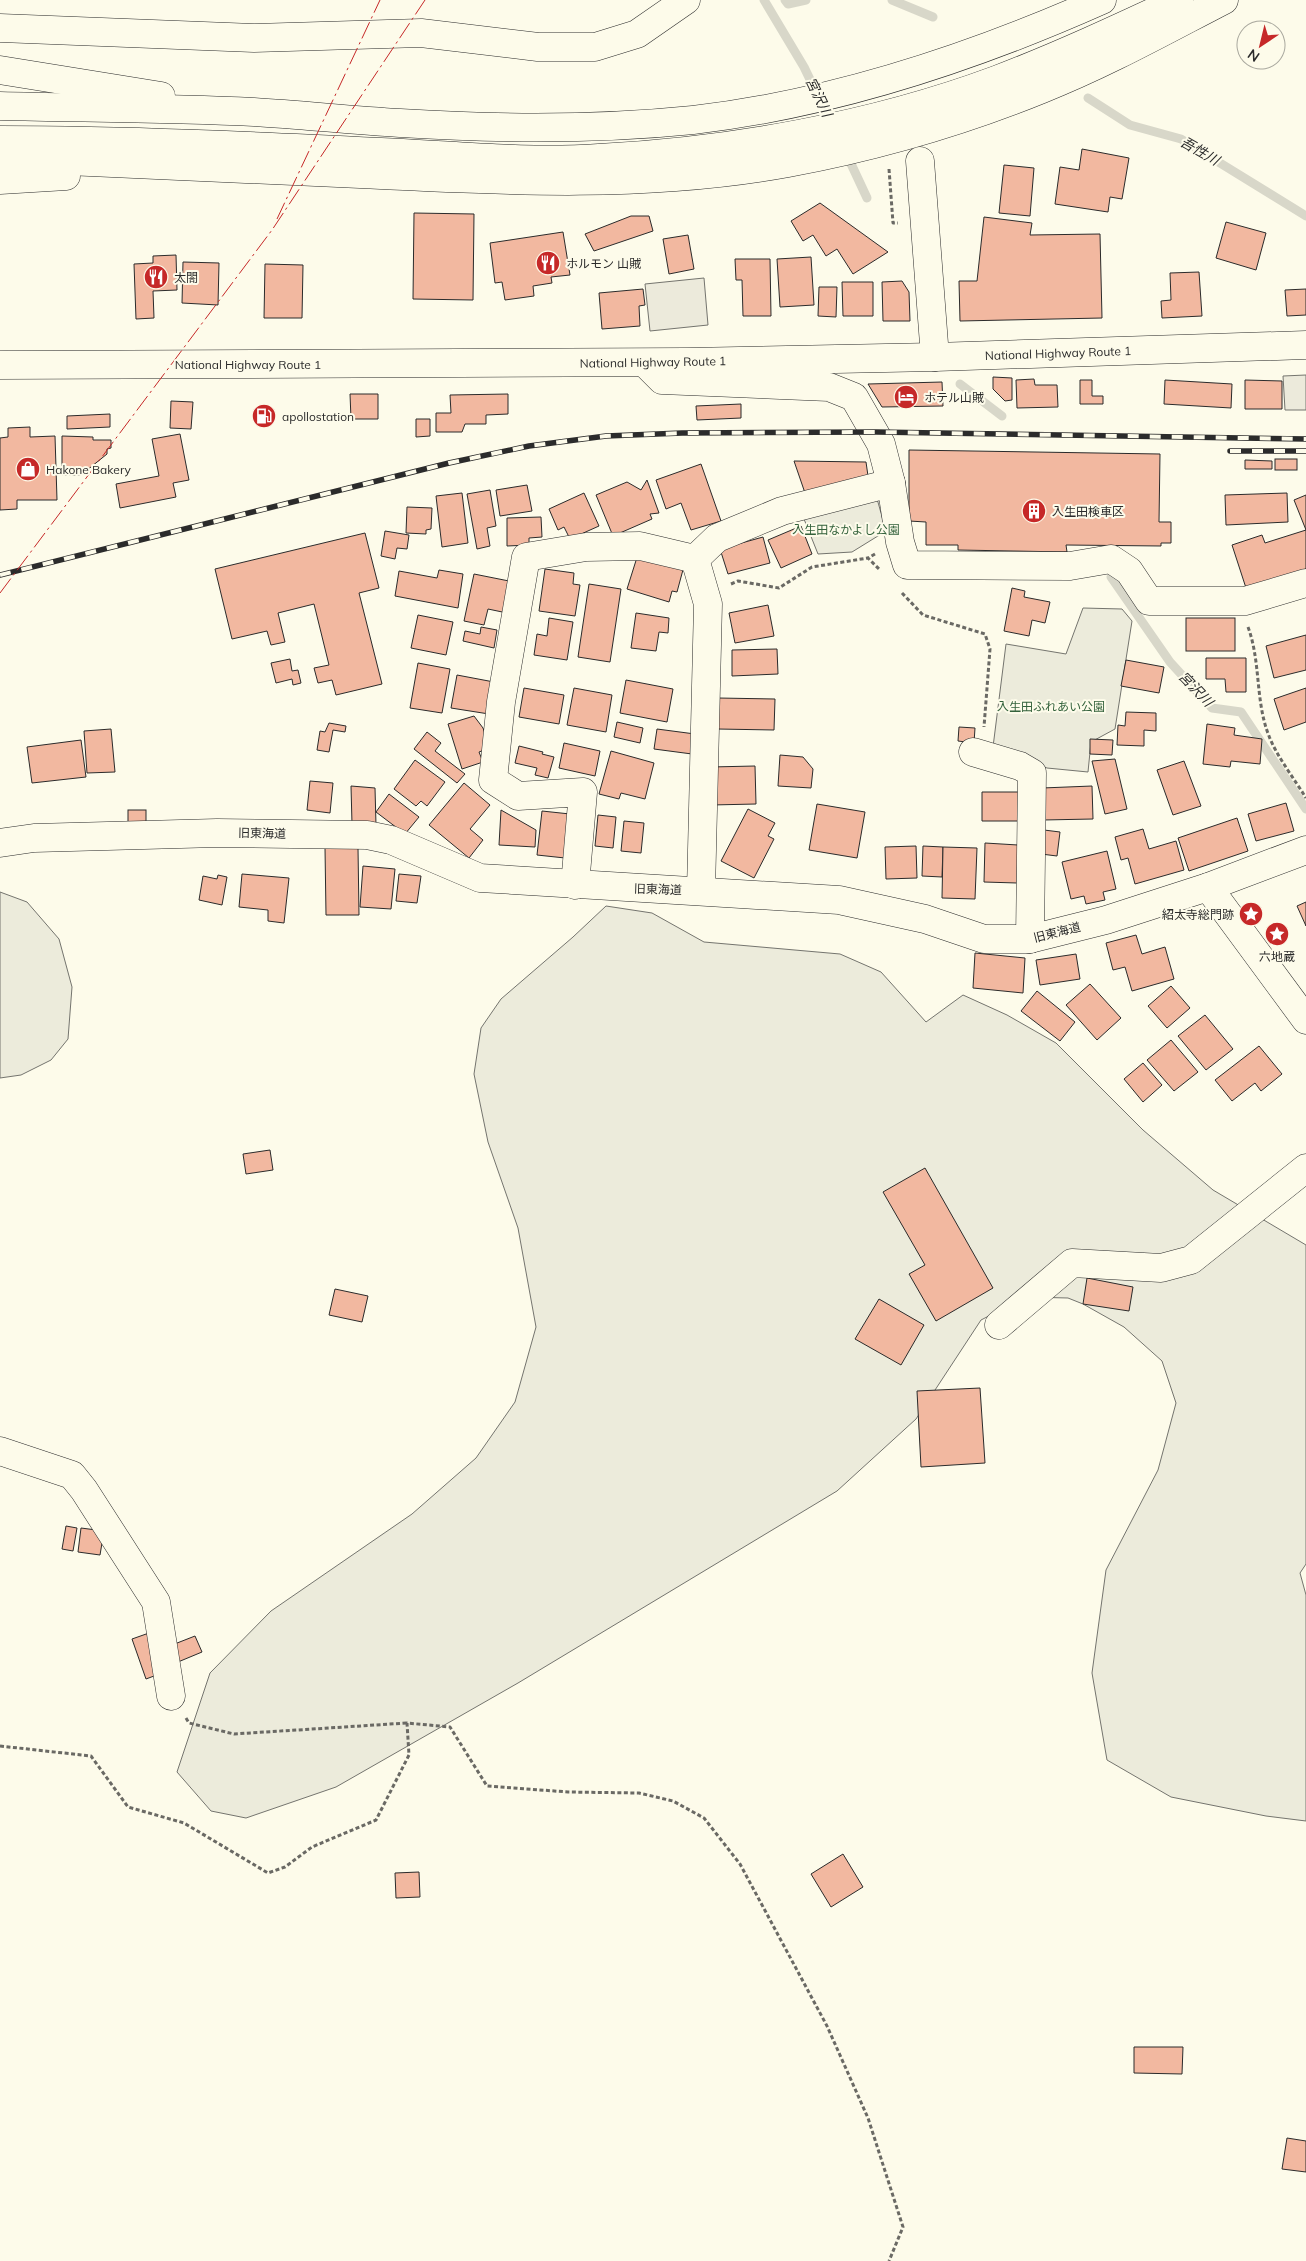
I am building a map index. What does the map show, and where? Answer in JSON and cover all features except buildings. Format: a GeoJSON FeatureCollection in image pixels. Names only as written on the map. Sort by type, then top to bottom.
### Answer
{"type":"FeatureCollection","features":[{"type":"Feature","properties":{"kind":"main road"},"geometry":{"type":"LineString","coordinates":[[0,28],[254,38],[422,33],[538,47],[595,47],[637,34],[686,0]]}},
{"type":"Feature","properties":{"kind":"main road"},"geometry":{"type":"LineString","coordinates":[[0,106],[254,112],[494,128],[608,126],[694,120],[848,90],[945,61],[1029,32],[1102,0]]}},
{"type":"Feature","properties":{"kind":"main road"},"geometry":{"type":"LineString","coordinates":[[0,158],[214,156],[480,159],[597,158],[702,150],[810,131],[902,109],[994,80],[1083,45],[1179,0]]}},
{"type":"Feature","properties":{"kind":"main road"},"geometry":{"type":"LineString","coordinates":[[0,140],[83,140],[214,156],[522,182],[684,178],[788,163],[892,138],[964,117],[1043,89],[1138,45],[1224,0]]}},
{"type":"Feature","properties":{"kind":"main road"},"geometry":{"type":"LineString","coordinates":[[0,70],[12,70],[254,112]]}},
{"type":"Feature","properties":{"kind":"main road"},"geometry":{"type":"LineString","coordinates":[[0,180],[214,156]]}},
{"type":"Feature","properties":{"kind":"main road"},"geometry":{"type":"LineString","coordinates":[[920,161],[935,357]]}},
{"type":"Feature","properties":{"kind":"main road","name":"National Highway Route 1"},"geometry":{"type":"LineString","coordinates":[[0,365],[645,363],[935,357],[1306,345]]}},
{"type":"Feature","properties":{"kind":"main road"},"geometry":{"type":"LineString","coordinates":[[645,363],[662,380],[829,386],[854,397],[876,432],[892,483],[900,542],[907,565],[1070,566],[1111,560],[1129,570],[1149,601],[1239,601],[1306,583]]}},
{"type":"Feature","properties":{"kind":"main road"},"geometry":{"type":"LineString","coordinates":[[696,559],[717,538],[782,511],[892,483]]}},
{"type":"Feature","properties":{"kind":"main road"},"geometry":{"type":"LineString","coordinates":[[575,885],[583,792],[518,796],[493,780],[502,702],[526,557],[586,548],[640,546],[696,559]]}},
{"type":"Feature","properties":{"kind":"main road"},"geometry":{"type":"LineString","coordinates":[[696,559],[708,604],[701,890]]}},
{"type":"Feature","properties":{"kind":"main road"},"geometry":{"type":"LineString","coordinates":[[978,754],[1020,766],[1032,772],[1030,939]]}},
{"type":"Feature","properties":{"kind":"main road","name":"旧東海道"},"geometry":{"type":"LineString","coordinates":[[0,843],[34,838],[217,833],[367,835],[391,840],[480,878],[575,885],[701,890],[839,900],[925,919],[984,939],[1030,939],[1106,920],[1208,887],[1306,850]]}},
{"type":"Feature","properties":{"kind":"main road"},"geometry":{"type":"LineString","coordinates":[[1208,887],[1306,1020]]}},
{"type":"Feature","properties":{"kind":"main road"},"geometry":{"type":"LineString","coordinates":[[999,1325],[1072,1263],[1161,1268],[1191,1260],[1306,1168]]}},
{"type":"Feature","properties":{"kind":"main road"},"geometry":{"type":"LineString","coordinates":[[0,1451],[72,1475],[84,1490],[156,1602],[171,1696]]}},
{"type":"Feature","properties":{"kind":"path"},"geometry":{"type":"LineString","coordinates":[[889,171],[893,223]]}},
{"type":"Feature","properties":{"kind":"path"},"geometry":{"type":"LineString","coordinates":[[706,594],[738,581],[779,588],[812,567],[868,558],[900,542]]}},
{"type":"Feature","properties":{"kind":"path"},"geometry":{"type":"LineString","coordinates":[[868,558],[882,572]]}},
{"type":"Feature","properties":{"kind":"path"},"geometry":{"type":"LineString","coordinates":[[895,586],[923,615],[985,634],[990,649],[978,754]]}},
{"type":"Feature","properties":{"kind":"path"},"geometry":{"type":"LineString","coordinates":[[1239,601],[1254,642],[1263,712],[1269,736],[1306,798]]}},
{"type":"Feature","properties":{"kind":"path"},"geometry":{"type":"LineString","coordinates":[[171,1696],[189,1723],[234,1734],[407,1723],[450,1727],[486,1786],[568,1792],[639,1792],[673,1801],[704,1818],[740,1864],[827,2026],[868,2118],[903,2228],[889,2261]]}},
{"type":"Feature","properties":{"kind":"path"},"geometry":{"type":"LineString","coordinates":[[0,1746],[91,1756],[128,1807],[184,1824],[268,1873],[285,1867],[312,1847],[376,1820],[409,1754],[407,1723]]}},
{"type":"Feature","properties":{"kind":"green space","name":"入生田なかよし公園"},"geometry":{"type":"Polygon","coordinates":[[[876,495],[886,531],[852,552],[818,554],[804,519],[876,495]]]}},
{"type":"Feature","properties":{"kind":"green space","name":"入生田ふれあい公園"},"geometry":{"type":"Polygon","coordinates":[[[1083,608],[1122,609],[1132,621],[1115,729],[1091,742],[1088,772],[1047,768],[993,747],[1006,644],[1066,654],[1083,608]]]}},
{"type":"Feature","properties":{"kind":"green space"},"geometry":{"type":"Polygon","coordinates":[[[0,892],[27,902],[59,939],[72,987],[68,1039],[51,1060],[21,1075],[0,1078],[0,892]]]}},
{"type":"Feature","properties":{"kind":"green space"},"geometry":{"type":"Polygon","coordinates":[[[606,906],[652,913],[704,942],[840,954],[881,972],[926,1022],[963,995],[1007,1015],[1056,1043],[1143,1130],[1213,1190],[1306,1245],[1306,1564],[1300,1573],[1306,1595],[1306,1821],[1266,1816],[1171,1797],[1107,1760],[1092,1673],[1106,1570],[1158,1470],[1176,1403],[1162,1361],[1124,1327],[1083,1304],[1068,1298],[1026,1297],[981,1320],[916,1419],[837,1491],[518,1683],[336,1787],[246,1818],[211,1811],[177,1772],[210,1673],[271,1611],[412,1514],[476,1458],[515,1402],[536,1327],[518,1228],[488,1142],[474,1074],[481,1028],[501,999],[606,906]]]}},
{"type":"Feature","properties":{"kind":"shaded area"},"geometry":{"type":"Polygon","coordinates":[[[704,278],[708,325],[650,331],[645,284],[704,278]]]}},
{"type":"Feature","properties":{"kind":"shaded area"},"geometry":{"type":"Polygon","coordinates":[[[1306,375],[1306,410],[1285,410],[1283,376],[1306,375]]]}},
{"type":"Feature","properties":{"kind":"waterway","name":"宮沢川"},"geometry":{"type":"LineString","coordinates":[[764,0],[804,67],[831,123]]}},
{"type":"Feature","properties":{"kind":"waterway","name":"吾性川"},"geometry":{"type":"LineString","coordinates":[[785,0],[788,4],[806,0]]}},
{"type":"Feature","properties":{"kind":"waterway","name":"吾性川"},"geometry":{"type":"LineString","coordinates":[[892,0],[933,17]]}},
{"type":"Feature","properties":{"kind":"waterway","name":"吾性川"},"geometry":{"type":"LineString","coordinates":[[1088,98],[1130,125],[1181,139],[1306,216]]}},
{"type":"Feature","properties":{"kind":"waterway","name":"宮沢川"},"geometry":{"type":"LineString","coordinates":[[846,153],[867,198]]}},
{"type":"Feature","properties":{"kind":"waterway","name":"宮沢川"},"geometry":{"type":"LineString","coordinates":[[960,384],[1002,416]]}},
{"type":"Feature","properties":{"kind":"waterway","name":"宮沢川"},"geometry":{"type":"LineString","coordinates":[[1111,577],[1170,662],[1212,708],[1241,712],[1306,809]]}},
{"type":"Feature","properties":{"kind":"railway"},"geometry":{"type":"LineString","coordinates":[[0,575],[449,463],[529,446],[606,436],[682,433],[876,432],[1306,439]]}},
{"type":"Feature","properties":{"kind":"railway"},"geometry":{"type":"LineString","coordinates":[[1230,451],[1306,451]]}},
{"type":"Feature","properties":{"kind":"power"},"geometry":{"type":"LineString","coordinates":[[277,219],[380,0]]}},
{"type":"Feature","properties":{"kind":"power"},"geometry":{"type":"LineString","coordinates":[[0,593],[272,230],[425,0]]}},
{"type":"Feature","properties":{"kind":"place","name":"ホルモン 山賊"},"geometry":{"type":"Point","coordinates":[548,263]}},
{"type":"Feature","properties":{"kind":"place","name":"太閤"},"geometry":{"type":"Point","coordinates":[156,277]}},
{"type":"Feature","properties":{"kind":"place","name":"ホテル山賊"},"geometry":{"type":"Point","coordinates":[906,397]}},
{"type":"Feature","properties":{"kind":"place","name":"apollostation"},"geometry":{"type":"Point","coordinates":[264,416]}},
{"type":"Feature","properties":{"kind":"place","name":"Hakone Bakery"},"geometry":{"type":"Point","coordinates":[28,469]}},
{"type":"Feature","properties":{"kind":"place","name":"入生田検車区"},"geometry":{"type":"Point","coordinates":[1034,511]}},
{"type":"Feature","properties":{"kind":"place","name":"紹太寺総門跡"},"geometry":{"type":"Point","coordinates":[1251,914]}},
{"type":"Feature","properties":{"kind":"place","name":"六地蔵"},"geometry":{"type":"Point","coordinates":[1277,934]}}]}
